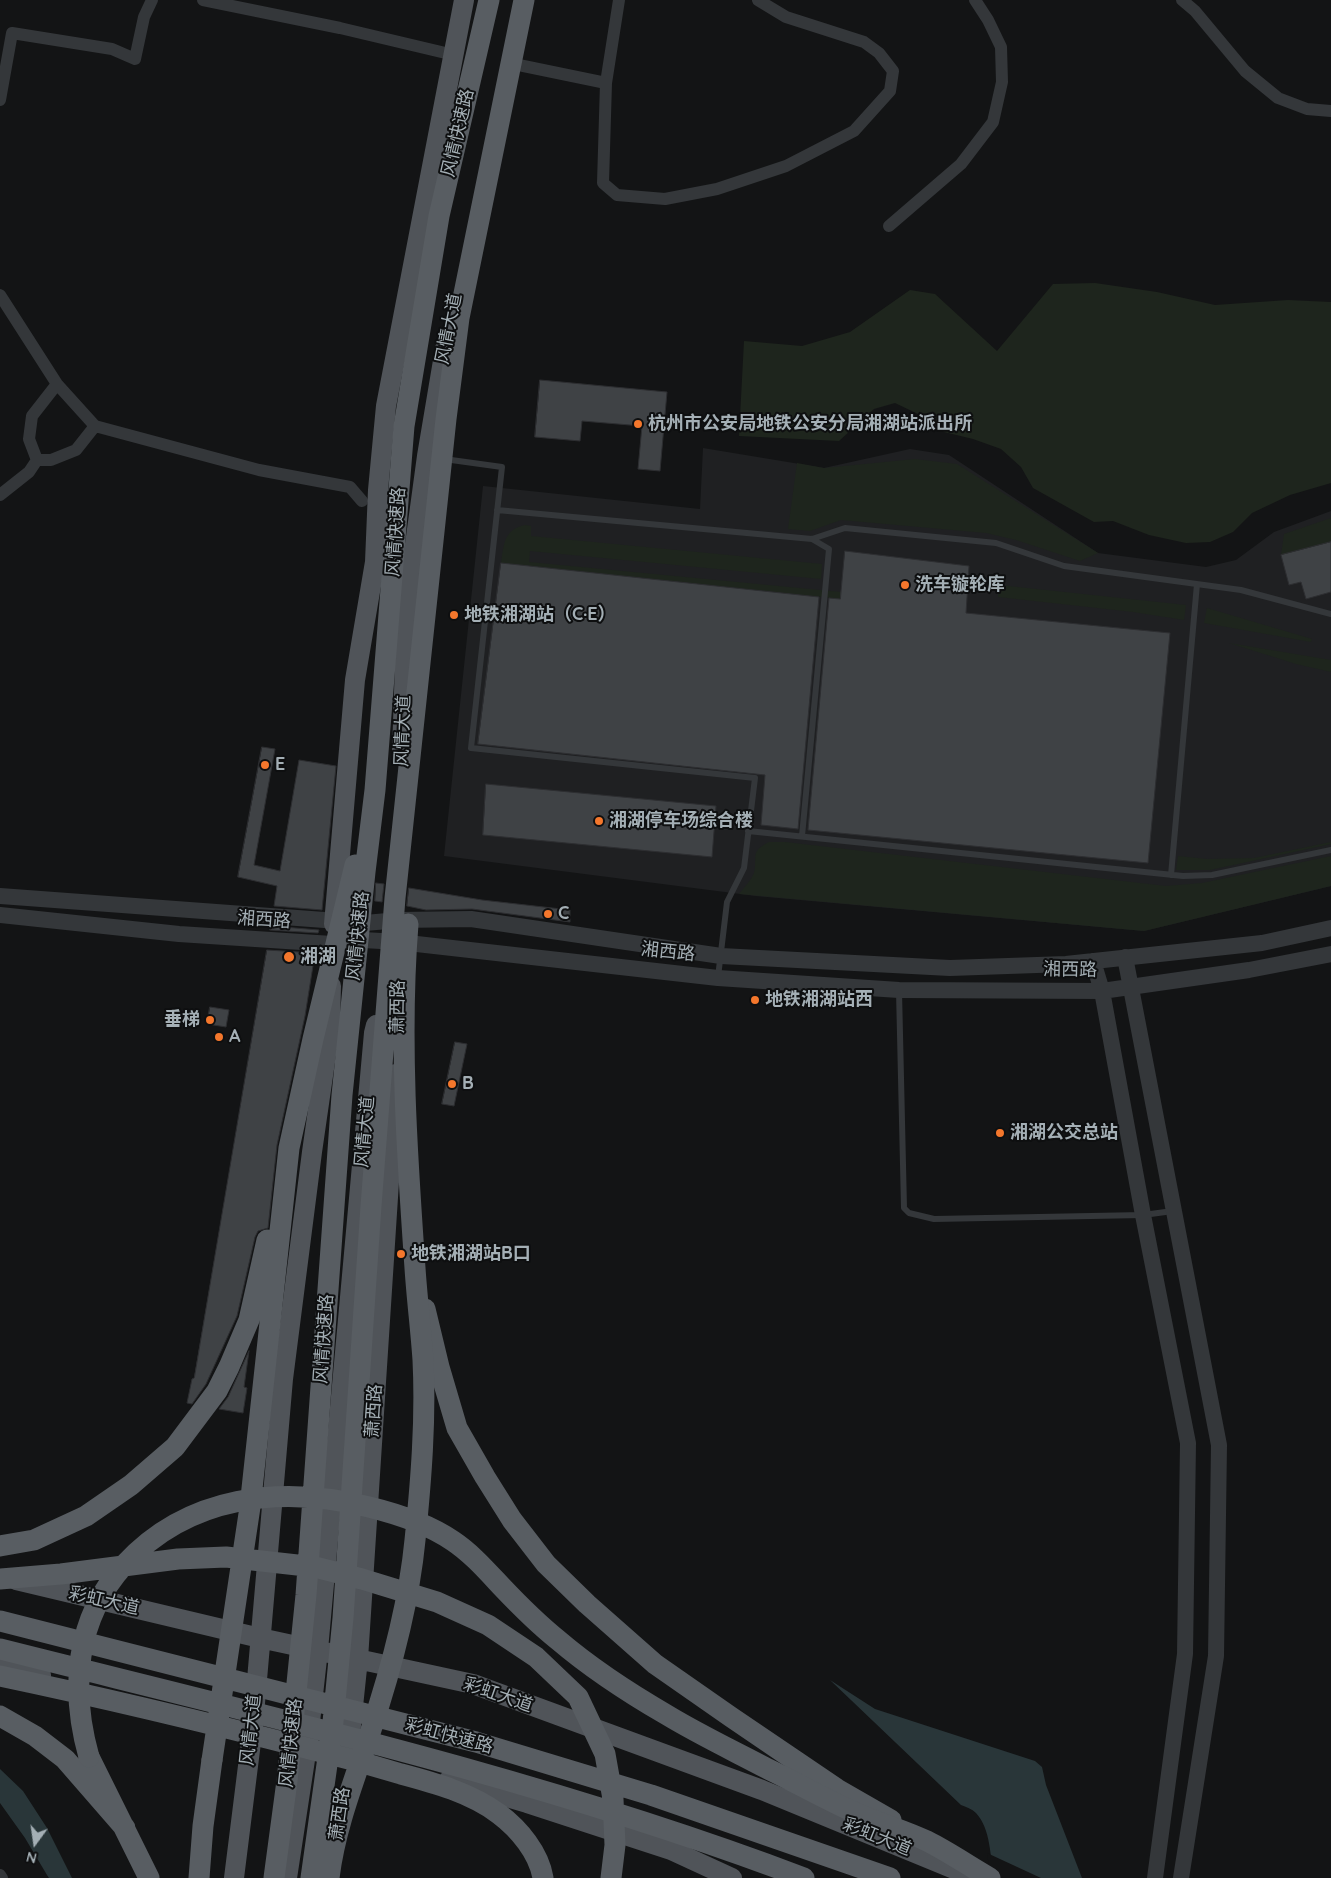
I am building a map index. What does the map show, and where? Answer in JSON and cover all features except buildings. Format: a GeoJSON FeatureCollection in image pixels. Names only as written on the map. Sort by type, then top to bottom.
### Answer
{"type":"FeatureCollection","features":[{"type":"Feature","properties":{"kind":"highway","name":"风情快速路"},"geometry":{"type":"LineString","coordinates":[[274,1878],[287,1780],[305,1604],[342,1095],[375,790],[404,426],[439,216],[489,0]]}},
{"type":"Feature","properties":{"kind":"highway","name":"风情快速路"},"geometry":{"type":"LineString","coordinates":[[312,1878],[333,1722],[342,1627],[395,898],[446,419],[459,318],[523,0]]}},
{"type":"Feature","properties":{"kind":"highway"},"geometry":{"type":"LineString","coordinates":[[330,1878],[334,1846],[341,1819],[383,1693],[402,1613],[415,1542],[424,1422],[423,1360],[415,1268],[406,1105],[406,947],[419,771],[424,634]]}},
{"type":"Feature","properties":{"kind":"highway"},"geometry":{"type":"LineString","coordinates":[[0,1546],[34,1540],[86,1516],[131,1485],[175,1447],[217,1391],[229,1367],[249,1320],[341,919],[375,790]]}},
{"type":"Feature","properties":{"kind":"highway"},"geometry":{"type":"LineString","coordinates":[[198,1878],[212,1760],[250,1507],[289,1148]]}},
{"type":"Feature","properties":{"kind":"highway"},"geometry":{"type":"LineString","coordinates":[[415,1268],[439,1367],[457,1428],[512,1520],[546,1564],[587,1604],[655,1664],[837,1789],[990,1878]]}},
{"type":"Feature","properties":{"kind":"highway"},"geometry":{"type":"LineString","coordinates":[[149,1878],[89,1757],[83,1736],[78,1701],[80,1656],[95,1610],[112,1578],[140,1548],[167,1528],[201,1511],[236,1500],[276,1497],[318,1498],[351,1503],[390,1512],[426,1526],[453,1541],[481,1564],[557,1640],[625,1690],[687,1727],[856,1813],[928,1841]]}},
{"type":"Feature","properties":{"kind":"highway"},"geometry":{"type":"LineString","coordinates":[[0,1578],[61,1574],[178,1559],[226,1557],[315,1567],[362,1579],[437,1602],[488,1625],[536,1657],[578,1697],[582,1705],[605,1754],[613,1799],[615,1845],[611,1878]]}},
{"type":"Feature","properties":{"kind":"highway","name":"彩虹快速路"},"geometry":{"type":"LineString","coordinates":[[0,1621],[476,1742],[651,1795],[890,1878]]}},
{"type":"Feature","properties":{"kind":"highway","name":"彩虹快速路"},"geometry":{"type":"LineString","coordinates":[[0,1649],[340,1735],[529,1788],[728,1849],[804,1878]]}},
{"type":"Feature","properties":{"kind":"highway"},"geometry":{"type":"LineString","coordinates":[[0,1676],[180,1716],[346,1758],[436,1784],[477,1801],[499,1814],[532,1849],[543,1878]]}},
{"type":"Feature","properties":{"kind":"highway"},"geometry":{"type":"LineString","coordinates":[[0,1716],[35,1736],[65,1759],[125,1828]]}},
{"type":"Feature","properties":{"kind":"main road"},"geometry":{"type":"LineString","coordinates":[[364,931],[375,817],[382,676],[375,562],[378,490],[386,406],[464,0]]}},
{"type":"Feature","properties":{"kind":"main road","name":"风情大道"},"geometry":{"type":"LineString","coordinates":[[318,1650],[374,1033],[399,942],[400,805],[407,603],[427,456],[458,284],[476,217],[523,0]]}},
{"type":"Feature","properties":{"kind":"main road"},"geometry":{"type":"LineString","coordinates":[[332,944],[355,680],[375,562]]}},
{"type":"Feature","properties":{"kind":"main road","name":"萧西路"},"geometry":{"type":"LineString","coordinates":[[330,1878],[349,1752],[358,1659],[398,1059],[399,942]]}},
{"type":"Feature","properties":{"kind":"main road","name":"风情大道"},"geometry":{"type":"LineString","coordinates":[[234,1878],[253,1726],[283,1378],[330,1027],[332,944]]}},
{"type":"Feature","properties":{"kind":"main road"},"geometry":{"type":"LineString","coordinates":[[340,1396],[381,1305]]}},
{"type":"Feature","properties":{"kind":"main road","name":"彩虹大道"},"geometry":{"type":"LineString","coordinates":[[0,1578],[260,1638],[473,1684],[762,1790],[976,1878]]}},
{"type":"Feature","properties":{"kind":"main road"},"geometry":{"type":"LineString","coordinates":[[287,1878],[308,1740],[318,1650]]}},
{"type":"Feature","properties":{"kind":"main road"},"geometry":{"type":"LineString","coordinates":[[0,1665],[308,1740],[527,1803],[671,1850],[732,1878]]}},
{"type":"Feature","properties":{"kind":"street"},"geometry":{"type":"LineString","coordinates":[[0,100],[12,34],[112,50],[135,59],[144,17],[152,0]]}},
{"type":"Feature","properties":{"kind":"street"},"geometry":{"type":"LineString","coordinates":[[203,0],[340,28],[454,55]]}},
{"type":"Feature","properties":{"kind":"street"},"geometry":{"type":"LineString","coordinates":[[619,0],[606,82],[602,183],[617,196],[665,199],[717,189],[786,166],[854,131],[890,91],[893,71],[879,52],[864,42],[786,17],[758,0]]}},
{"type":"Feature","properties":{"kind":"street"},"geometry":{"type":"LineString","coordinates":[[889,226],[961,164],[993,122],[1002,82],[1001,47],[988,20],[975,0]]}},
{"type":"Feature","properties":{"kind":"street"},"geometry":{"type":"LineString","coordinates":[[1182,0],[1195,11],[1245,71],[1278,98],[1307,109],[1331,111]]}},
{"type":"Feature","properties":{"kind":"street"},"geometry":{"type":"LineString","coordinates":[[509,63],[606,82]]}},
{"type":"Feature","properties":{"kind":"street"},"geometry":{"type":"LineString","coordinates":[[0,295],[57,384],[95,426],[259,470],[350,488],[362,501]]}},
{"type":"Feature","properties":{"kind":"street"},"geometry":{"type":"LineString","coordinates":[[37,460],[29,439],[32,416],[57,384]]}},
{"type":"Feature","properties":{"kind":"street"},"geometry":{"type":"LineString","coordinates":[[37,460],[51,460],[76,450],[95,426]]}},
{"type":"Feature","properties":{"kind":"street"},"geometry":{"type":"LineString","coordinates":[[0,496],[29,472],[37,460]]}},
{"type":"Feature","properties":{"kind":"street","name":"湘西路"},"geometry":{"type":"LineString","coordinates":[[0,896],[334,920],[399,942],[718,978],[900,990],[1102,991],[1249,970],[1331,954]]}},
{"type":"Feature","properties":{"kind":"street","name":"湘西路"},"geometry":{"type":"LineString","coordinates":[[0,915],[179,934],[332,944],[399,920],[471,919],[721,956],[950,968],[1066,964],[1262,943],[1331,928]]}},
{"type":"Feature","properties":{"kind":"street"},"geometry":{"type":"LineString","coordinates":[[1125,957],[1219,1445],[1216,1656],[1181,1878]]}},
{"type":"Feature","properties":{"kind":"street"},"geometry":{"type":"LineString","coordinates":[[1094,961],[1102,991],[1188,1444],[1185,1654],[1156,1878]]}},
{"type":"Feature","properties":{"kind":"lane"},"geometry":{"type":"LineString","coordinates":[[427,456],[502,467],[472,748],[755,778],[744,868],[727,902],[718,978]]}},
{"type":"Feature","properties":{"kind":"lane"},"geometry":{"type":"LineString","coordinates":[[497,510],[812,538],[845,528],[996,543],[1064,566],[1241,590],[1331,614]]}},
{"type":"Feature","properties":{"kind":"lane"},"geometry":{"type":"LineString","coordinates":[[802,836],[829,549],[812,538]]}},
{"type":"Feature","properties":{"kind":"lane"},"geometry":{"type":"LineString","coordinates":[[1171,875],[1198,584]]}},
{"type":"Feature","properties":{"kind":"lane"},"geometry":{"type":"LineString","coordinates":[[1319,611],[1331,607]]}},
{"type":"Feature","properties":{"kind":"lane"},"geometry":{"type":"LineString","coordinates":[[748,831],[1171,875],[1199,876],[1331,850]]}},
{"type":"Feature","properties":{"kind":"lane"},"geometry":{"type":"LineString","coordinates":[[900,990],[904,1208],[909,1213],[934,1219],[1143,1215],[1173,1211]]}},
{"type":"Feature","properties":{"kind":"shaded area"},"geometry":{"type":"Polygon","coordinates":[[[1095,283],[1157,292],[1215,305],[1288,300],[1331,302],[1331,483],[1290,495],[1252,513],[1233,532],[1210,542],[1186,543],[1149,535],[1113,521],[1094,522],[1033,488],[1021,467],[1001,449],[973,439],[944,432],[918,414],[895,403],[874,409],[839,441],[739,436],[744,341],[802,346],[850,332],[910,290],[935,294],[997,351],[1053,284],[1095,283]]]}},
{"type":"Feature","properties":{"kind":"shaded area"},"geometry":{"type":"Polygon","coordinates":[[[703,448],[824,468],[910,449],[949,455],[1098,553],[1206,567],[1236,560],[1274,532],[1331,511],[1331,886],[1144,931],[756,896],[444,856],[483,486],[700,509],[703,448]]]}},
{"type":"Feature","properties":{"kind":"shaded area"},"geometry":{"type":"Polygon","coordinates":[[[915,459],[957,464],[1098,553],[1080,561],[1016,540],[986,533],[841,520],[810,531],[788,529],[797,463],[824,468],[915,459]]]}},
{"type":"Feature","properties":{"kind":"shaded area"},"geometry":{"type":"Polygon","coordinates":[[[1331,518],[1331,542],[1281,555],[1284,534],[1331,518]]]}},
{"type":"Feature","properties":{"kind":"shaded area"},"geometry":{"type":"Polygon","coordinates":[[[531,526],[531,536],[822,564],[821,579],[530,551],[529,562],[841,592],[841,599],[501,563],[504,544],[509,534],[518,527],[531,526]]]}},
{"type":"Feature","properties":{"kind":"shaded area"},"geometry":{"type":"Polygon","coordinates":[[[999,585],[1186,605],[1184,620],[1133,612],[998,597],[999,585]]]}},
{"type":"Feature","properties":{"kind":"shaded area"},"geometry":{"type":"Polygon","coordinates":[[[1207,608],[1312,639],[1311,642],[1204,623],[1207,608]]]}},
{"type":"Feature","properties":{"kind":"shaded area"},"geometry":{"type":"Polygon","coordinates":[[[1229,643],[1331,660],[1331,672],[1296,664],[1229,643]]]}},
{"type":"Feature","properties":{"kind":"shaded area"},"geometry":{"type":"Polygon","coordinates":[[[769,842],[785,842],[1166,886],[1202,883],[1331,856],[1331,886],[1144,931],[739,894],[754,873],[757,852],[769,842]]]}},
{"type":"Feature","properties":{"kind":"shaded area"},"geometry":{"type":"Polygon","coordinates":[[[1331,842],[1331,844],[1210,870],[1176,870],[1178,856],[1207,859],[1254,858],[1331,842]]]}},
{"type":"Feature","properties":{"kind":"shaded area"},"geometry":{"type":"Polygon","coordinates":[[[830,1680],[875,1709],[1035,1761],[1042,1767],[1046,1785],[1082,1878],[994,1878],[985,1827],[976,1813],[961,1805],[830,1680]]]}},
{"type":"Feature","properties":{"kind":"shaded area"},"geometry":{"type":"Polygon","coordinates":[[[0,1769],[23,1791],[47,1828],[72,1878],[49,1878],[47,1875],[25,1838],[0,1803],[0,1769]]]}},
{"type":"Feature","properties":{"kind":"pier"},"geometry":{"type":"Polygon","coordinates":[[[987,1853],[1041,1878],[991,1878],[987,1853]]]}},
{"type":"Feature","properties":{"kind":"place","name":"杭州市公安局地铁公安分局湘湖站派出所"},"geometry":{"type":"Point","coordinates":[638,424]}},
{"type":"Feature","properties":{"kind":"place","name":"洗车镟轮库"},"geometry":{"type":"Point","coordinates":[905,585]}},
{"type":"Feature","properties":{"kind":"place","name":"地铁湘湖站（C·E）"},"geometry":{"type":"Point","coordinates":[454,615]}},
{"type":"Feature","properties":{"kind":"place","name":"E"},"geometry":{"type":"Point","coordinates":[265,765]}},
{"type":"Feature","properties":{"kind":"place","name":"湘湖停车场综合楼"},"geometry":{"type":"Point","coordinates":[599,821]}},
{"type":"Feature","properties":{"kind":"place","name":"C"},"geometry":{"type":"Point","coordinates":[548,914]}},
{"type":"Feature","properties":{"kind":"place","name":"湘湖"},"geometry":{"type":"Point","coordinates":[289,957]}},
{"type":"Feature","properties":{"kind":"place","name":"地铁湘湖站西"},"geometry":{"type":"Point","coordinates":[755,1000]}},
{"type":"Feature","properties":{"kind":"place","name":"垂梯"},"geometry":{"type":"Point","coordinates":[210,1020]}},
{"type":"Feature","properties":{"kind":"place","name":"A"},"geometry":{"type":"Point","coordinates":[219,1037]}},
{"type":"Feature","properties":{"kind":"place","name":"B"},"geometry":{"type":"Point","coordinates":[452,1084]}},
{"type":"Feature","properties":{"kind":"place","name":"湘湖公交总站"},"geometry":{"type":"Point","coordinates":[1000,1133]}},
{"type":"Feature","properties":{"kind":"place","name":"地铁湘湖站B口"},"geometry":{"type":"Point","coordinates":[401,1254]}}]}
